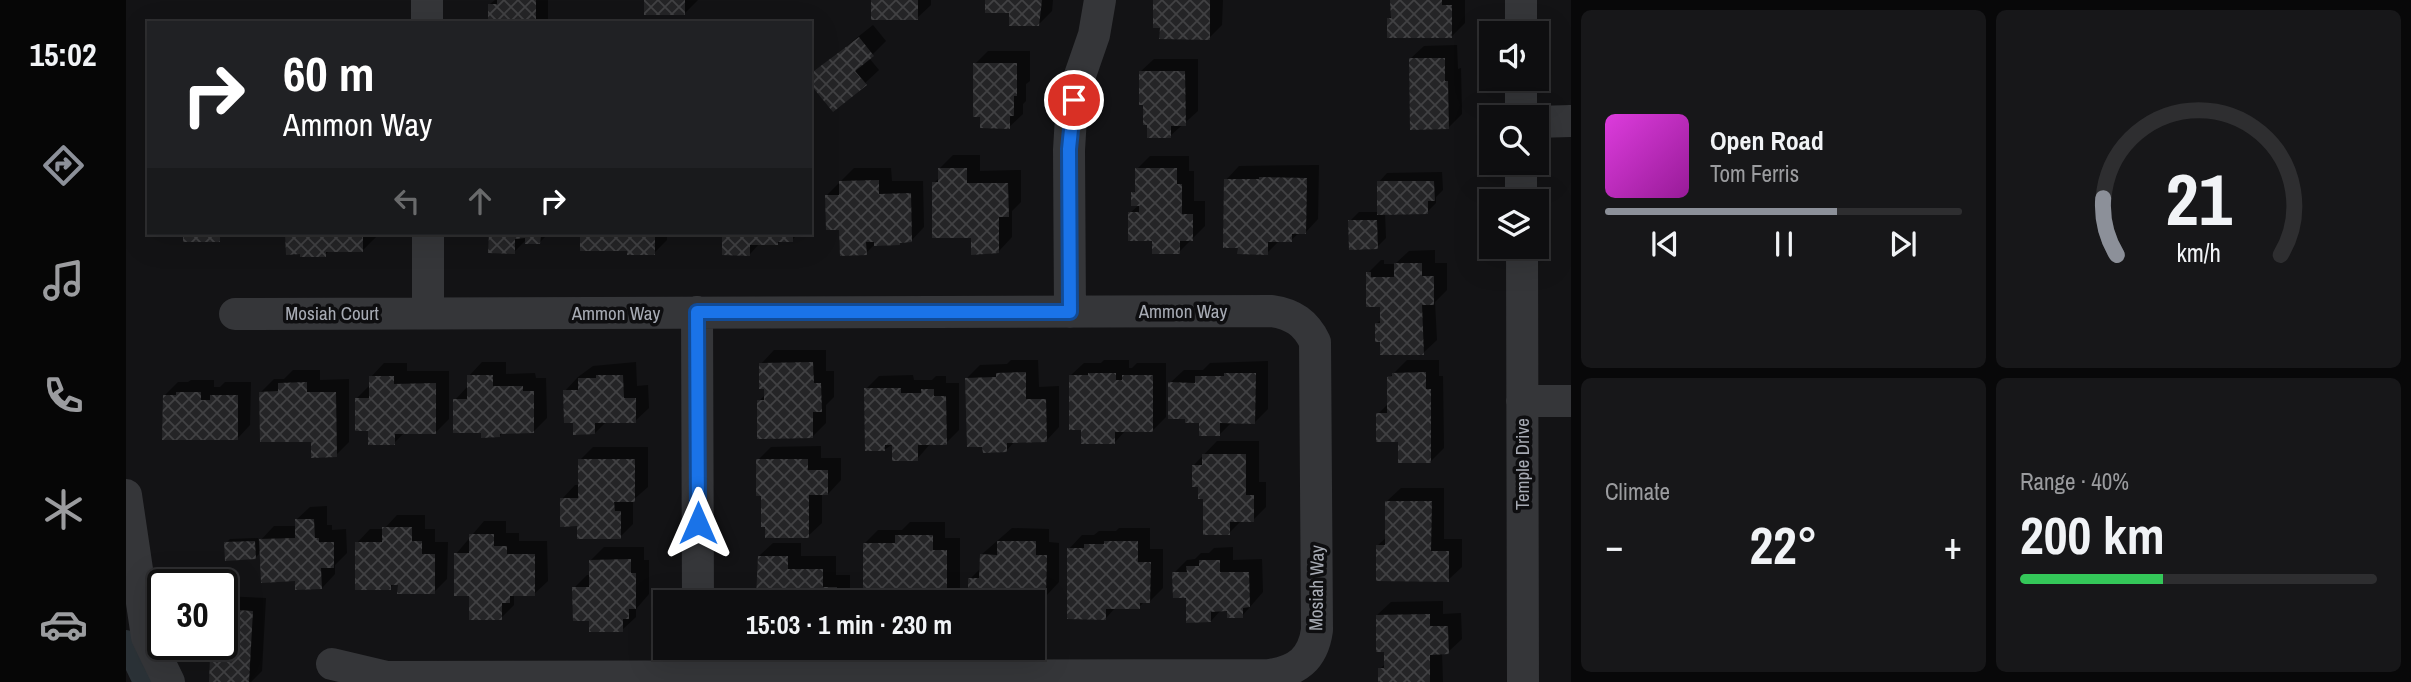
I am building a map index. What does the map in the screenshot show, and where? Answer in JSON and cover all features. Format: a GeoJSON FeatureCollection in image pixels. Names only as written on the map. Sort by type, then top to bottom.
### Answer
{"type":"FeatureCollection","features":[{"type":"Feature","properties":{"kind":"street"},"geometry":{"type":"LineString","coordinates":[[427,0],[427,21]]}},
{"type":"Feature","properties":{"kind":"street"},"geometry":{"type":"LineString","coordinates":[[1070,312],[1071,117],[1077,84],[1094,35],[1100,0]]}},
{"type":"Feature","properties":{"kind":"street"},"geometry":{"type":"LineString","coordinates":[[1521,0],[1521,21]]}},
{"type":"Feature","properties":{"kind":"street"},"geometry":{"type":"LineString","coordinates":[[1549,122],[1571,121]]}},
{"type":"Feature","properties":{"kind":"street"},"geometry":{"type":"LineString","coordinates":[[428,235],[428,313]]}},
{"type":"Feature","properties":{"kind":"street","name":"Temple Drive"},"geometry":{"type":"LineString","coordinates":[[1522,259],[1523,682]]}},
{"type":"Feature","properties":{"kind":"street","name":"Ammon Way"},"geometry":{"type":"LineString","coordinates":[[428,313],[1272,311],[1295,317],[1304,325]]}},
{"type":"Feature","properties":{"kind":"street"},"geometry":{"type":"LineString","coordinates":[[697,312],[698,590]]}},
{"type":"Feature","properties":{"kind":"street","name":"Mosiah Court"},"geometry":{"type":"LineString","coordinates":[[235,314],[428,313]]}},
{"type":"Feature","properties":{"kind":"street","name":"Mosiah Way"},"geometry":{"type":"LineString","coordinates":[[332,664],[387,677],[697,673],[1269,675],[1295,669],[1306,661],[1317,630],[1316,353],[1315,342],[1304,325]]}},
{"type":"Feature","properties":{"kind":"street"},"geometry":{"type":"LineString","coordinates":[[1522,401],[1571,401]]}},
{"type":"Feature","properties":{"kind":"street"},"geometry":{"type":"LineString","coordinates":[[126,495],[147,637],[169,682]]}},
{"type":"Feature","properties":{"kind":"building"},"geometry":{"type":"Polygon","coordinates":[[[497,0],[536,0],[536,21],[488,21],[488,4],[497,4],[497,0]]]}},
{"type":"Feature","properties":{"kind":"building"},"geometry":{"type":"Polygon","coordinates":[[[644,0],[685,0],[685,15],[644,15],[644,0]]]}},
{"type":"Feature","properties":{"kind":"building"},"geometry":{"type":"Polygon","coordinates":[[[871,0],[918,0],[918,20],[871,20],[871,0]]]}},
{"type":"Feature","properties":{"kind":"building"},"geometry":{"type":"Polygon","coordinates":[[[985,0],[1042,0],[1039,26],[1009,26],[1009,13],[985,13],[985,0]]]}},
{"type":"Feature","properties":{"kind":"building"},"geometry":{"type":"Polygon","coordinates":[[[1153,0],[1210,0],[1210,40],[1159,39],[1160,28],[1153,28],[1153,0]]]}},
{"type":"Feature","properties":{"kind":"building"},"geometry":{"type":"Polygon","coordinates":[[[1390,0],[1442,0],[1442,5],[1452,5],[1452,38],[1387,38],[1387,18],[1391,18],[1390,0]]]}},
{"type":"Feature","properties":{"kind":"building"},"geometry":{"type":"Polygon","coordinates":[[[859,37],[874,56],[855,71],[867,85],[833,112],[812,86],[812,72],[859,37]]]}},
{"type":"Feature","properties":{"kind":"building"},"geometry":{"type":"Polygon","coordinates":[[[1409,58],[1445,58],[1449,129],[1410,130],[1409,58]]]}},
{"type":"Feature","properties":{"kind":"building"},"geometry":{"type":"Polygon","coordinates":[[[973,63],[1017,63],[1017,96],[1014,96],[1014,116],[1010,116],[1010,129],[980,128],[980,117],[973,117],[973,63]]]}},
{"type":"Feature","properties":{"kind":"building"},"geometry":{"type":"Polygon","coordinates":[[[1139,71],[1185,71],[1186,126],[1171,126],[1171,138],[1147,138],[1147,125],[1143,125],[1143,105],[1139,105],[1139,71]]]}},
{"type":"Feature","properties":{"kind":"building"},"geometry":{"type":"Polygon","coordinates":[[[938,168],[967,168],[967,183],[1008,183],[1009,217],[999,217],[999,253],[971,255],[971,238],[932,238],[932,182],[938,182],[938,168]]]}},
{"type":"Feature","properties":{"kind":"building"},"geometry":{"type":"Polygon","coordinates":[[[1135,168],[1177,168],[1177,184],[1182,184],[1182,214],[1193,214],[1193,241],[1180,241],[1180,254],[1152,254],[1152,241],[1128,241],[1128,212],[1139,212],[1139,206],[1131,206],[1131,192],[1135,192],[1135,168]]]}},
{"type":"Feature","properties":{"kind":"building"},"geometry":{"type":"Polygon","coordinates":[[[1307,178],[1306,234],[1292,234],[1292,242],[1268,242],[1268,255],[1237,254],[1238,248],[1223,248],[1224,179],[1307,178]]]}},
{"type":"Feature","properties":{"kind":"building"},"geometry":{"type":"Polygon","coordinates":[[[879,180],[879,194],[911,193],[912,242],[874,246],[874,242],[866,242],[867,255],[840,256],[839,230],[826,230],[825,195],[839,195],[839,181],[879,180]]]}},
{"type":"Feature","properties":{"kind":"building"},"geometry":{"type":"Polygon","coordinates":[[[1377,181],[1434,181],[1435,201],[1428,201],[1428,214],[1377,215],[1377,181]]]}},
{"type":"Feature","properties":{"kind":"building"},"geometry":{"type":"Polygon","coordinates":[[[1348,220],[1377,220],[1378,249],[1349,250],[1348,220]]]}},
{"type":"Feature","properties":{"kind":"building"},"geometry":{"type":"Polygon","coordinates":[[[183,235],[239,235],[220,236],[220,242],[183,242],[183,235]]]}},
{"type":"Feature","properties":{"kind":"building"},"geometry":{"type":"Polygon","coordinates":[[[285,235],[363,235],[363,252],[326,252],[326,257],[286,255],[285,235]]]}},
{"type":"Feature","properties":{"kind":"building"},"geometry":{"type":"Polygon","coordinates":[[[489,235],[559,235],[541,236],[540,244],[525,244],[525,238],[515,239],[515,254],[488,253],[489,235]]]}},
{"type":"Feature","properties":{"kind":"building"},"geometry":{"type":"Polygon","coordinates":[[[580,235],[655,235],[655,255],[627,255],[627,251],[580,251],[580,235]]]}},
{"type":"Feature","properties":{"kind":"building"},"geometry":{"type":"Polygon","coordinates":[[[722,235],[793,235],[793,242],[750,245],[750,256],[722,255],[722,235]]]}},
{"type":"Feature","properties":{"kind":"building"},"geometry":{"type":"Polygon","coordinates":[[[1394,263],[1422,263],[1422,276],[1434,276],[1434,305],[1422,305],[1424,355],[1380,355],[1380,342],[1375,342],[1375,323],[1380,323],[1380,307],[1366,307],[1366,272],[1371,272],[1371,277],[1394,277],[1394,263]]]}},
{"type":"Feature","properties":{"kind":"building"},"geometry":{"type":"Polygon","coordinates":[[[813,362],[814,383],[821,383],[822,412],[813,412],[813,438],[757,439],[757,400],[764,400],[764,389],[759,389],[759,363],[813,362]]]}},
{"type":"Feature","properties":{"kind":"building"},"geometry":{"type":"Polygon","coordinates":[[[1026,372],[1026,399],[1046,399],[1047,442],[1007,443],[1007,452],[983,453],[982,447],[967,447],[965,378],[1026,372]]]}},
{"type":"Feature","properties":{"kind":"building"},"geometry":{"type":"Polygon","coordinates":[[[1426,372],[1426,389],[1431,389],[1431,463],[1398,463],[1398,442],[1376,442],[1376,413],[1387,413],[1387,377],[1392,376],[1392,373],[1426,372]]]}},
{"type":"Feature","properties":{"kind":"building"},"geometry":{"type":"Polygon","coordinates":[[[1116,373],[1116,380],[1122,380],[1122,375],[1153,375],[1153,432],[1115,432],[1115,444],[1081,444],[1081,430],[1069,430],[1069,375],[1116,373]]]}},
{"type":"Feature","properties":{"kind":"building"},"geometry":{"type":"Polygon","coordinates":[[[1224,373],[1256,373],[1255,424],[1220,423],[1220,436],[1199,436],[1199,423],[1185,423],[1185,419],[1168,419],[1168,382],[1195,383],[1195,376],[1224,376],[1224,373]]]}},
{"type":"Feature","properties":{"kind":"building"},"geometry":{"type":"Polygon","coordinates":[[[467,375],[493,375],[493,386],[523,386],[523,391],[534,391],[534,433],[500,434],[500,437],[481,438],[481,433],[453,433],[453,399],[467,399],[467,375]]]}},
{"type":"Feature","properties":{"kind":"building"},"geometry":{"type":"Polygon","coordinates":[[[596,375],[623,375],[624,398],[636,398],[636,423],[595,423],[595,434],[573,435],[573,423],[564,423],[563,390],[578,390],[578,378],[596,378],[596,375]]]}},
{"type":"Feature","properties":{"kind":"building"},"geometry":{"type":"Polygon","coordinates":[[[369,376],[394,376],[394,384],[436,383],[436,434],[395,434],[395,445],[368,445],[368,431],[355,431],[355,398],[369,398],[369,376]]]}},
{"type":"Feature","properties":{"kind":"building"},"geometry":{"type":"Polygon","coordinates":[[[307,382],[307,392],[336,392],[337,457],[311,458],[311,442],[260,442],[259,392],[278,391],[278,383],[307,382]]]}},
{"type":"Feature","properties":{"kind":"building"},"geometry":{"type":"Polygon","coordinates":[[[864,388],[901,388],[901,393],[921,393],[921,389],[934,389],[934,396],[946,396],[947,445],[918,445],[918,461],[892,461],[892,445],[885,445],[885,451],[865,451],[864,388]]]}},
{"type":"Feature","properties":{"kind":"building"},"geometry":{"type":"Polygon","coordinates":[[[176,392],[201,392],[201,400],[210,400],[210,395],[238,395],[238,440],[162,440],[163,395],[176,395],[176,392]]]}},
{"type":"Feature","properties":{"kind":"building"},"geometry":{"type":"Polygon","coordinates":[[[1202,454],[1246,454],[1246,495],[1254,495],[1254,522],[1230,522],[1230,535],[1203,535],[1203,499],[1198,499],[1198,487],[1192,487],[1192,465],[1202,465],[1202,454]]]}},
{"type":"Feature","properties":{"kind":"building"},"geometry":{"type":"Polygon","coordinates":[[[578,459],[635,459],[635,502],[614,502],[615,511],[621,511],[621,539],[577,539],[577,526],[560,527],[560,498],[578,498],[578,459]]]}},
{"type":"Feature","properties":{"kind":"building"},"geometry":{"type":"Polygon","coordinates":[[[756,459],[808,459],[808,470],[828,470],[828,495],[809,495],[809,538],[765,538],[765,527],[761,527],[761,496],[756,496],[756,459]]]}},
{"type":"Feature","properties":{"kind":"building"},"geometry":{"type":"Polygon","coordinates":[[[1385,501],[1432,501],[1431,551],[1449,551],[1449,582],[1376,581],[1376,545],[1385,545],[1385,501]]]}},
{"type":"Feature","properties":{"kind":"building"},"geometry":{"type":"Polygon","coordinates":[[[295,519],[314,519],[315,538],[319,538],[319,542],[334,542],[334,568],[321,568],[322,589],[295,590],[295,581],[261,583],[259,539],[295,538],[295,519]]]}},
{"type":"Feature","properties":{"kind":"building"},"geometry":{"type":"Polygon","coordinates":[[[382,527],[412,527],[412,541],[422,541],[422,554],[435,554],[435,594],[397,594],[398,585],[391,585],[391,590],[355,590],[355,542],[382,542],[382,527]]]}},
{"type":"Feature","properties":{"kind":"building"},"geometry":{"type":"Polygon","coordinates":[[[469,534],[494,534],[494,546],[507,546],[507,554],[535,554],[535,596],[510,596],[510,603],[502,603],[502,620],[469,620],[469,596],[454,596],[454,553],[469,553],[469,534]]]}},
{"type":"Feature","properties":{"kind":"building"},"geometry":{"type":"Polygon","coordinates":[[[895,535],[933,535],[933,550],[947,550],[947,590],[863,590],[863,543],[895,543],[895,535]]]}},
{"type":"Feature","properties":{"kind":"building"},"geometry":{"type":"Polygon","coordinates":[[[255,541],[256,559],[225,561],[224,542],[255,541]]]}},
{"type":"Feature","properties":{"kind":"building"},"geometry":{"type":"Polygon","coordinates":[[[997,541],[1036,541],[1036,555],[1047,555],[1046,597],[1045,590],[968,590],[968,578],[979,578],[980,554],[997,555],[997,541]]]}},
{"type":"Feature","properties":{"kind":"building"},"geometry":{"type":"Polygon","coordinates":[[[1104,541],[1138,541],[1138,562],[1151,562],[1150,603],[1140,603],[1140,609],[1106,609],[1106,620],[1067,619],[1067,548],[1084,548],[1084,544],[1104,544],[1104,541]]]}},
{"type":"Feature","properties":{"kind":"building"},"geometry":{"type":"Polygon","coordinates":[[[758,556],[788,556],[788,569],[823,569],[823,587],[837,587],[837,590],[756,590],[758,556]]]}},
{"type":"Feature","properties":{"kind":"building"},"geometry":{"type":"Polygon","coordinates":[[[631,559],[631,573],[636,573],[636,609],[629,609],[629,619],[623,619],[623,632],[589,632],[589,621],[573,621],[572,587],[589,587],[589,560],[631,559]]]}},
{"type":"Feature","properties":{"kind":"building"},"geometry":{"type":"Polygon","coordinates":[[[1199,560],[1220,560],[1220,572],[1249,572],[1250,607],[1243,608],[1243,618],[1227,618],[1227,611],[1211,612],[1211,622],[1186,623],[1186,598],[1173,598],[1172,572],[1187,572],[1186,566],[1199,566],[1199,560]]]}},
{"type":"Feature","properties":{"kind":"building"},"geometry":{"type":"Polygon","coordinates":[[[238,610],[253,611],[249,682],[209,682],[210,660],[238,660],[238,610]]]}},
{"type":"Feature","properties":{"kind":"building"},"geometry":{"type":"Polygon","coordinates":[[[1430,614],[1430,626],[1448,626],[1449,654],[1430,655],[1430,682],[1378,682],[1378,668],[1384,668],[1384,652],[1376,652],[1376,615],[1430,614]]]}},
{"type":"Feature","properties":{"kind":"waterway"},"geometry":{"type":"LineString","coordinates":[[126,642],[145,682]]}},
{"type":"Feature","properties":{"kind":"route"},"geometry":{"type":"LineString","coordinates":[[698,523],[697,312],[1070,312],[1069,149],[1074,100]]}}]}
